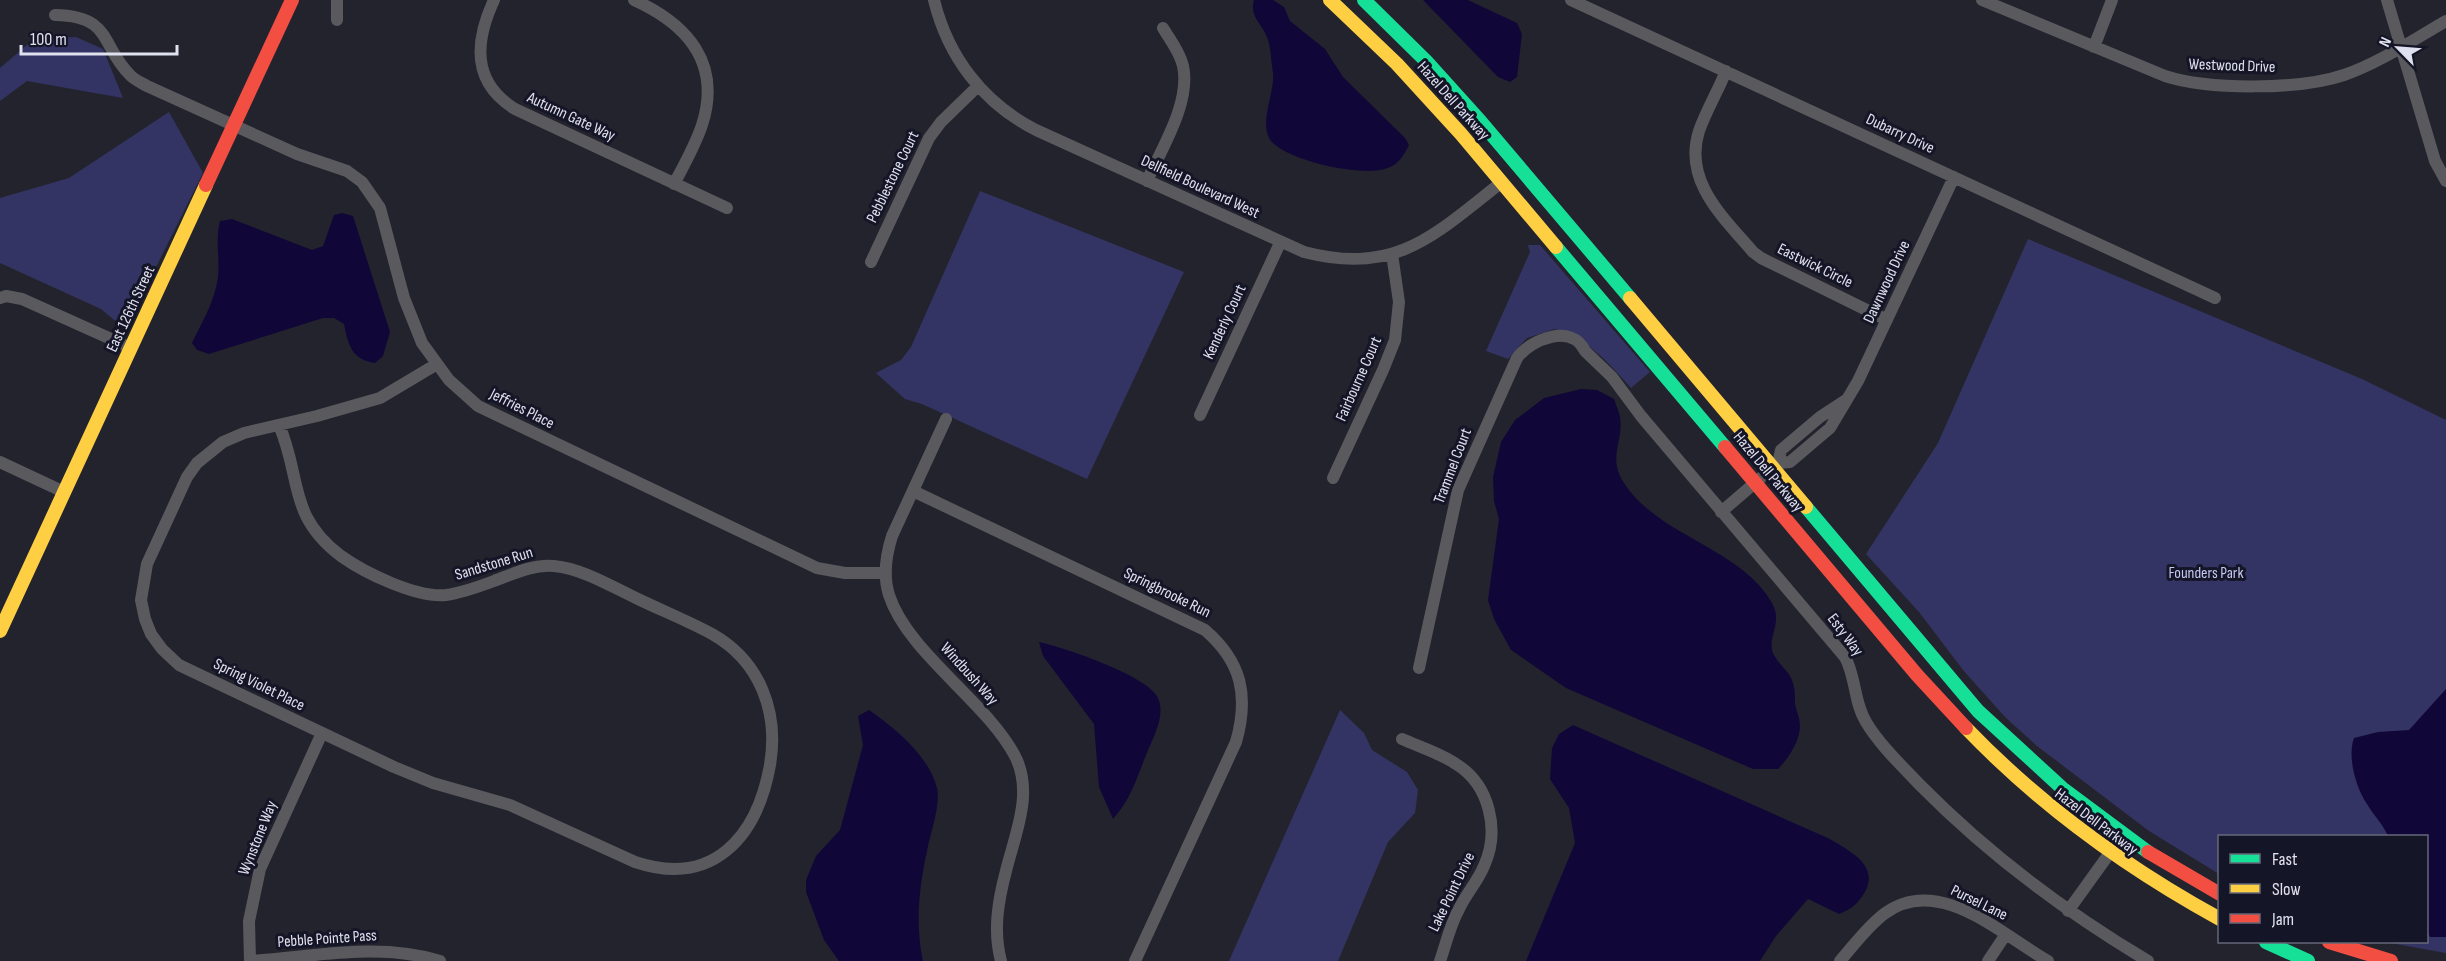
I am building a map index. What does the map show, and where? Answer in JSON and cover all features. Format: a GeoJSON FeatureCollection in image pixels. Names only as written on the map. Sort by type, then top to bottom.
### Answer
{"type":"FeatureCollection","features":[{"type":"Feature","properties":{"kind":"main road","name":"East 126th Street"},"geometry":{"type":"LineString","coordinates":[[0,631],[291,0]]}},
{"type":"Feature","properties":{"kind":"main road","name":"Hazel Dell Parkway"},"geometry":{"type":"LineString","coordinates":[[1330,0],[1397,64],[1502,182],[1967,732],[2043,803],[2109,854],[2173,894],[2218,918]]}},
{"type":"Feature","properties":{"kind":"main road","name":"Hazel Dell Parkway"},"geometry":{"type":"LineString","coordinates":[[1364,0],[1396,30],[1469,108],[1775,465],[1961,693],[2023,755],[2108,825],[2162,862],[2218,893]]}},
{"type":"Feature","properties":{"kind":"main road"},"geometry":{"type":"LineString","coordinates":[[2268,943],[2308,961]]}},
{"type":"Feature","properties":{"kind":"main road"},"geometry":{"type":"LineString","coordinates":[[2332,943],[2391,961]]}},
{"type":"Feature","properties":{"kind":"street"},"geometry":{"type":"LineString","coordinates":[[337,0],[337,20]]}},
{"type":"Feature","properties":{"kind":"street","name":"Autumn Gate Way"},"geometry":{"type":"LineString","coordinates":[[494,0],[483,26],[480,53],[487,80],[500,99],[515,109],[727,208]]}},
{"type":"Feature","properties":{"kind":"street"},"geometry":{"type":"LineString","coordinates":[[634,0],[655,4],[691,41],[702,62],[707,85],[702,124],[674,184]]}},
{"type":"Feature","properties":{"kind":"street","name":"Dellfield Boulevard West"},"geometry":{"type":"LineString","coordinates":[[934,0],[945,34],[966,72],[1001,108],[1026,124],[1280,243],[1304,252],[1358,259],[1392,254],[1437,234],[1502,182]]}},
{"type":"Feature","properties":{"kind":"street","name":"Dubarry Drive"},"geometry":{"type":"LineString","coordinates":[[1571,0],[2215,298]]}},
{"type":"Feature","properties":{"kind":"street","name":"Westwood Drive"},"geometry":{"type":"LineString","coordinates":[[1982,0],[2177,80],[2220,85],[2300,84],[2343,75],[2446,21]]}},
{"type":"Feature","properties":{"kind":"street"},"geometry":{"type":"LineString","coordinates":[[2094,47],[2112,0]]}},
{"type":"Feature","properties":{"kind":"street"},"geometry":{"type":"LineString","coordinates":[[2387,0],[2435,161],[2446,181]]}},
{"type":"Feature","properties":{"kind":"street","name":"Jeffries Place"},"geometry":{"type":"LineString","coordinates":[[55,15],[83,18],[98,28],[131,76],[159,92],[297,154],[347,171],[362,182],[380,208],[413,325],[436,364],[449,380],[478,406],[817,568],[845,573],[886,573]]}},
{"type":"Feature","properties":{"kind":"street"},"geometry":{"type":"LineString","coordinates":[[1147,181],[1184,94],[1183,66],[1163,28]]}},
{"type":"Feature","properties":{"kind":"street","name":"Eastwick Circle"},"geometry":{"type":"LineString","coordinates":[[1726,71],[1695,147],[1697,176],[1706,194],[1746,244],[1761,258],[1887,320]]}},
{"type":"Feature","properties":{"kind":"street","name":"Pebblestone Court"},"geometry":{"type":"LineString","coordinates":[[872,261],[929,138],[941,122],[978,86]]}},
{"type":"Feature","properties":{"kind":"street","name":"Dawnwood Drive"},"geometry":{"type":"LineString","coordinates":[[1721,512],[1775,465],[1781,450],[1830,409],[1847,399],[1887,320],[1953,177]]}},
{"type":"Feature","properties":{"kind":"street","name":"Kenderly Court"},"geometry":{"type":"LineString","coordinates":[[1200,415],[1280,243]]}},
{"type":"Feature","properties":{"kind":"street","name":"Fairbourne Court"},"geometry":{"type":"LineString","coordinates":[[1332,478],[1395,340],[1399,302],[1392,254]]}},
{"type":"Feature","properties":{"kind":"street"},"geometry":{"type":"LineString","coordinates":[[0,298],[16,296],[130,348]]}},
{"type":"Feature","properties":{"kind":"street","name":"Esty Way"},"geometry":{"type":"LineString","coordinates":[[1553,336],[1574,339],[1582,344],[1585,351],[1625,392],[1641,416],[1845,657],[1862,716],[1885,747],[1924,789],[1981,843],[2068,911],[2148,961]]}},
{"type":"Feature","properties":{"kind":"street","name":"Trammel Court"},"geometry":{"type":"LineString","coordinates":[[1419,668],[1447,536],[1462,479],[1517,358],[1529,344],[1553,336]]}},
{"type":"Feature","properties":{"kind":"street","name":"Spring Violet Place"},"geometry":{"type":"LineString","coordinates":[[436,364],[380,398],[244,433],[223,442],[197,463],[187,477],[147,564],[141,600],[151,634],[162,649],[179,665],[322,733],[433,783],[490,798],[527,812],[650,867],[679,869],[700,865],[720,855],[739,840],[750,826],[759,806]]}},
{"type":"Feature","properties":{"kind":"street","name":"Windbush Way"},"geometry":{"type":"LineString","coordinates":[[946,419],[892,536],[886,557],[886,573],[889,594],[902,621],[1000,735],[1015,756],[1021,775],[1022,814],[1006,872],[997,922],[1001,961]]}},
{"type":"Feature","properties":{"kind":"street","name":"Sandstone Run"},"geometry":{"type":"LineString","coordinates":[[279,425],[300,505],[310,525],[328,546],[360,567],[411,590],[444,595],[461,592],[537,566],[569,568],[712,634],[726,643],[751,669],[762,689],[772,722],[773,748],[759,806]]}},
{"type":"Feature","properties":{"kind":"street"},"geometry":{"type":"LineString","coordinates":[[0,462],[64,492]]}},
{"type":"Feature","properties":{"kind":"street","name":"Springbrooke Run"},"geometry":{"type":"LineString","coordinates":[[913,491],[1205,630],[1226,650],[1235,667],[1241,685],[1243,705],[1236,742],[1135,961]]}},
{"type":"Feature","properties":{"kind":"street","name":"Wynstone Way"},"geometry":{"type":"LineString","coordinates":[[251,961],[249,921],[260,869],[322,733]]}},
{"type":"Feature","properties":{"kind":"street","name":"Lake Point Drive"},"geometry":{"type":"LineString","coordinates":[[1402,739],[1450,760],[1464,770],[1479,787],[1491,821],[1489,855],[1458,910],[1440,961]]}},
{"type":"Feature","properties":{"kind":"street"},"geometry":{"type":"LineString","coordinates":[[2068,911],[2109,854]]}},
{"type":"Feature","properties":{"kind":"street","name":"Pursel Lane"},"geometry":{"type":"LineString","coordinates":[[1840,961],[1883,915],[1897,906],[1913,902],[1936,901],[1950,904],[2006,934],[2048,961]]}},
{"type":"Feature","properties":{"kind":"street"},"geometry":{"type":"LineString","coordinates":[[1988,961],[2006,934]]}},
{"type":"Feature","properties":{"kind":"street","name":"Pebble Pointe Pass"},"geometry":{"type":"LineString","coordinates":[[251,961],[370,951],[416,954],[440,961]]}},
{"type":"Feature","properties":{"kind":"green space"},"geometry":{"type":"Polygon","coordinates":[[[76,37],[103,49],[123,98],[27,81],[0,101],[0,68],[34,39],[76,37]]]}},
{"type":"Feature","properties":{"kind":"green space"},"geometry":{"type":"Polygon","coordinates":[[[169,112],[203,173],[125,329],[101,309],[0,263],[0,198],[69,178],[169,112]]]}},
{"type":"Feature","properties":{"kind":"green space"},"geometry":{"type":"Polygon","coordinates":[[[980,191],[1184,272],[1087,479],[922,404],[905,399],[876,373],[901,360],[911,347],[980,191]]]}},
{"type":"Feature","properties":{"kind":"green space","name":"Founders Park"},"geometry":{"type":"Polygon","coordinates":[[[2028,239],[2362,379],[2446,420],[2446,953],[2391,943],[2428,943],[2428,835],[2218,835],[2218,873],[2149,831],[2037,746],[2005,717],[1963,670],[1919,612],[1866,554],[1938,443],[2028,239]]]}},
{"type":"Feature","properties":{"kind":"green space"},"geometry":{"type":"Polygon","coordinates":[[[1528,245],[1540,245],[1650,372],[1631,388],[1588,345],[1555,329],[1527,338],[1508,359],[1486,351],[1530,252],[1528,245]]]}},
{"type":"Feature","properties":{"kind":"green space"},"geometry":{"type":"Polygon","coordinates":[[[1340,710],[1364,733],[1372,750],[1407,772],[1418,790],[1415,813],[1388,842],[1338,961],[1229,961],[1340,710]]]}},
{"type":"Feature","properties":{"kind":"shaded area"},"geometry":{"type":"Polygon","coordinates":[[[1254,0],[1273,0],[1284,7],[1290,21],[1325,49],[1343,77],[1405,138],[1409,145],[1398,162],[1377,171],[1345,169],[1293,155],[1271,141],[1267,134],[1266,117],[1273,73],[1268,41],[1253,11],[1254,0]]]}},
{"type":"Feature","properties":{"kind":"shaded area"},"geometry":{"type":"Polygon","coordinates":[[[1423,0],[1468,0],[1517,23],[1522,34],[1517,77],[1510,82],[1498,77],[1423,0]]]}},
{"type":"Feature","properties":{"kind":"shaded area"},"geometry":{"type":"Polygon","coordinates":[[[342,213],[353,216],[390,332],[383,356],[375,363],[361,359],[352,350],[344,324],[334,318],[323,318],[209,354],[197,350],[192,343],[208,311],[216,286],[220,221],[232,219],[312,250],[323,246],[334,215],[342,213]]]}},
{"type":"Feature","properties":{"kind":"shaded area"},"geometry":{"type":"Polygon","coordinates":[[[1581,389],[1597,390],[1614,399],[1621,426],[1616,457],[1619,474],[1639,501],[1678,530],[1741,568],[1758,584],[1772,603],[1776,624],[1772,649],[1793,682],[1800,726],[1793,749],[1778,769],[1753,769],[1566,688],[1511,650],[1494,619],[1488,600],[1499,519],[1494,501],[1493,477],[1501,442],[1515,420],[1544,398],[1581,389]]]}},
{"type":"Feature","properties":{"kind":"shaded area"},"geometry":{"type":"Polygon","coordinates":[[[1039,642],[1085,656],[1123,672],[1151,689],[1158,698],[1160,719],[1155,734],[1129,797],[1113,819],[1099,787],[1094,724],[1043,656],[1039,642]]]}},
{"type":"Feature","properties":{"kind":"shaded area"},"geometry":{"type":"Polygon","coordinates":[[[2446,689],[2446,937],[2430,937],[2428,934],[2428,835],[2388,835],[2359,790],[2352,763],[2354,738],[2378,732],[2409,730],[2446,689]]]}},
{"type":"Feature","properties":{"kind":"shaded area"},"geometry":{"type":"Polygon","coordinates":[[[869,710],[900,734],[919,754],[933,776],[937,788],[936,811],[920,892],[919,933],[923,961],[839,961],[824,940],[806,892],[806,880],[816,856],[840,830],[863,745],[858,716],[869,710]]]}},
{"type":"Feature","properties":{"kind":"shaded area"},"geometry":{"type":"Polygon","coordinates":[[[1573,725],[1830,839],[1860,859],[1865,866],[1869,881],[1861,899],[1839,914],[1808,899],[1776,936],[1760,961],[1526,961],[1575,843],[1569,808],[1550,779],[1552,748],[1559,734],[1573,725]]]}},
{"type":"Feature","properties":{"kind":"traffic: fast"},"geometry":{"type":"LineString","coordinates":[[1364,0],[1426,61],[1481,122],[1630,298]]}},
{"type":"Feature","properties":{"kind":"traffic: fast"},"geometry":{"type":"LineString","coordinates":[[1556,247],[1725,447]]}},
{"type":"Feature","properties":{"kind":"traffic: fast"},"geometry":{"type":"LineString","coordinates":[[1806,507],[1978,711],[2062,788],[2148,852]]}},
{"type":"Feature","properties":{"kind":"traffic: fast"},"geometry":{"type":"LineString","coordinates":[[2268,943],[2308,961]]}},
{"type":"Feature","properties":{"kind":"traffic: slow"},"geometry":{"type":"LineString","coordinates":[[1330,0],[1397,64],[1461,134],[1556,247]]}},
{"type":"Feature","properties":{"kind":"traffic: slow"},"geometry":{"type":"LineString","coordinates":[[0,631],[206,185]]}},
{"type":"Feature","properties":{"kind":"traffic: slow"},"geometry":{"type":"LineString","coordinates":[[1630,298],[1806,507]]}},
{"type":"Feature","properties":{"kind":"traffic: slow"},"geometry":{"type":"LineString","coordinates":[[1966,728],[2054,809],[2151,878],[2218,918]]}},
{"type":"Feature","properties":{"kind":"traffic: jam"},"geometry":{"type":"LineString","coordinates":[[206,185],[292,0]]}},
{"type":"Feature","properties":{"kind":"traffic: jam"},"geometry":{"type":"LineString","coordinates":[[1725,447],[1917,675],[1966,728]]}},
{"type":"Feature","properties":{"kind":"traffic: jam"},"geometry":{"type":"LineString","coordinates":[[2148,852],[2218,893]]}},
{"type":"Feature","properties":{"kind":"traffic: jam"},"geometry":{"type":"LineString","coordinates":[[2332,943],[2391,961]]}}]}
